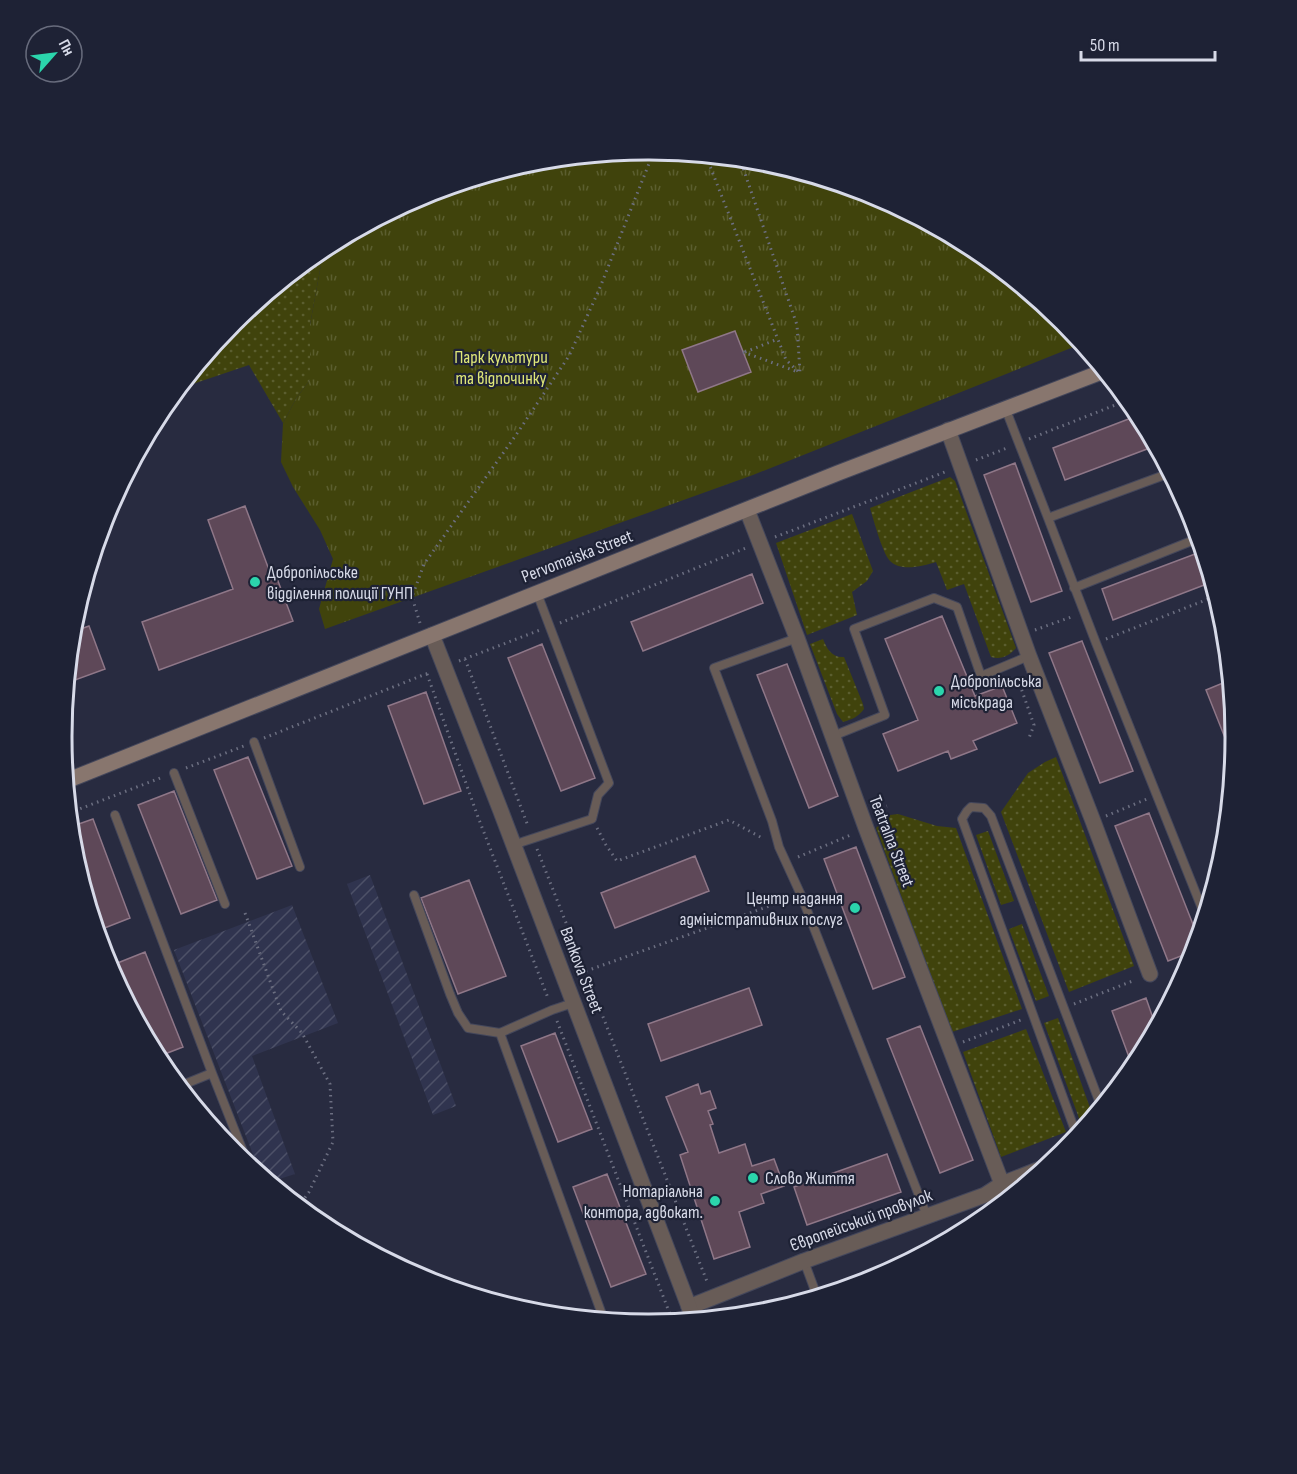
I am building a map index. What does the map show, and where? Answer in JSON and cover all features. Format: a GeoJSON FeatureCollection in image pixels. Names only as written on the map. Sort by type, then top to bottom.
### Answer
{"type":"FeatureCollection","features":[{"type":"Feature","properties":{"kind":"main road","name":"Pervomaiska Street"},"geometry":{"type":"LineString","coordinates":[[73,778],[948,430],[1097,375]]}},
{"type":"Feature","properties":{"kind":"street"},"geometry":{"type":"LineString","coordinates":[[948,430],[1029,656],[1150,974]]}},
{"type":"Feature","properties":{"kind":"street","name":"Teatralna Street"},"geometry":{"type":"LineString","coordinates":[[747,510],[1002,1184]]}},
{"type":"Feature","properties":{"kind":"street","name":"Bankova Street"},"geometry":{"type":"LineString","coordinates":[[428,637],[444,667],[691,1312]]}},
{"type":"Feature","properties":{"kind":"street","name":"Європейський провулок"},"geometry":{"type":"LineString","coordinates":[[694,1311],[713,1297],[804,1261],[986,1195],[1002,1184],[1021,1177]]}},
{"type":"Feature","properties":{"kind":"lane"},"geometry":{"type":"LineString","coordinates":[[1006,410],[1074,588],[1200,903]]}},
{"type":"Feature","properties":{"kind":"lane"},"geometry":{"type":"LineString","coordinates":[[1048,518],[1162,475]]}},
{"type":"Feature","properties":{"kind":"lane"},"geometry":{"type":"LineString","coordinates":[[1074,588],[1190,542]]}},
{"type":"Feature","properties":{"kind":"lane"},"geometry":{"type":"LineString","coordinates":[[513,845],[592,819],[598,795],[609,783],[537,593]]}},
{"type":"Feature","properties":{"kind":"lane"},"geometry":{"type":"LineString","coordinates":[[833,736],[885,715],[854,629],[934,598],[957,607],[981,676],[1029,656]]}},
{"type":"Feature","properties":{"kind":"lane"},"geometry":{"type":"LineString","coordinates":[[797,638],[714,668],[772,821],[779,847],[801,895],[927,1216]]}},
{"type":"Feature","properties":{"kind":"lane"},"geometry":{"type":"LineString","coordinates":[[254,742],[300,867]]}},
{"type":"Feature","properties":{"kind":"lane"},"geometry":{"type":"LineString","coordinates":[[174,772],[225,904]]}},
{"type":"Feature","properties":{"kind":"lane"},"geometry":{"type":"LineString","coordinates":[[1073,1126],[962,819],[971,807],[984,808],[991,816],[1098,1098]]}},
{"type":"Feature","properties":{"kind":"lane"},"geometry":{"type":"LineString","coordinates":[[115,814],[240,1144]]}},
{"type":"Feature","properties":{"kind":"lane"},"geometry":{"type":"LineString","coordinates":[[414,895],[450,994],[468,1028],[500,1033],[573,1003]]}},
{"type":"Feature","properties":{"kind":"lane"},"geometry":{"type":"LineString","coordinates":[[500,1033],[601,1311]]}},
{"type":"Feature","properties":{"kind":"lane"},"geometry":{"type":"LineString","coordinates":[[187,1083],[212,1073]]}},
{"type":"Feature","properties":{"kind":"lane"},"geometry":{"type":"LineString","coordinates":[[804,1261],[814,1289]]}},
{"type":"Feature","properties":{"kind":"path"},"geometry":{"type":"LineString","coordinates":[[428,637],[412,597],[424,564],[569,356],[599,290],[650,160]]}},
{"type":"Feature","properties":{"kind":"path"},"geometry":{"type":"LineString","coordinates":[[709,164],[786,360],[800,372]]}},
{"type":"Feature","properties":{"kind":"path"},"geometry":{"type":"LineString","coordinates":[[743,169],[797,325],[800,372]]}},
{"type":"Feature","properties":{"kind":"path"},"geometry":{"type":"LineString","coordinates":[[778,339],[743,352],[800,372]]}},
{"type":"Feature","properties":{"kind":"path"},"geometry":{"type":"LineString","coordinates":[[77,810],[1119,404]]}},
{"type":"Feature","properties":{"kind":"path"},"geometry":{"type":"LineString","coordinates":[[1096,643],[1208,599]]}},
{"type":"Feature","properties":{"kind":"path"},"geometry":{"type":"LineString","coordinates":[[1022,636],[1084,612]]}},
{"type":"Feature","properties":{"kind":"path"},"geometry":{"type":"LineString","coordinates":[[465,659],[713,1297]]}},
{"type":"Feature","properties":{"kind":"path"},"geometry":{"type":"LineString","coordinates":[[1093,821],[1157,795]]}},
{"type":"Feature","properties":{"kind":"path"},"geometry":{"type":"LineString","coordinates":[[592,819],[617,861],[729,820],[796,858],[866,828],[875,809],[887,806]]}},
{"type":"Feature","properties":{"kind":"path"},"geometry":{"type":"LineString","coordinates":[[585,971],[801,895]]}},
{"type":"Feature","properties":{"kind":"path"},"geometry":{"type":"LineString","coordinates":[[245,913],[281,1011],[302,1033],[330,1084],[333,1142],[304,1199]]}},
{"type":"Feature","properties":{"kind":"path"},"geometry":{"type":"LineString","coordinates":[[1064,1008],[1150,974]]}},
{"type":"Feature","properties":{"kind":"path"},"geometry":{"type":"LineString","coordinates":[[950,1046],[1034,1016]]}},
{"type":"Feature","properties":{"kind":"shaded area"},"geometry":{"type":"Polygon","coordinates":[[[370,875],[456,1106],[433,1115],[347,884],[370,875]]]}},
{"type":"Feature","properties":{"kind":"shaded area"},"geometry":{"type":"Polygon","coordinates":[[[292,905],[338,1023],[252,1056],[295,1174],[279,1179],[254,1157],[174,950],[292,905]]]}},
{"type":"Feature","properties":{"kind":"green space","name":"Парк культури та відпочинку"},"geometry":{"type":"Polygon","coordinates":[[[648,160],[724,165],[761,172],[798,180],[869,204],[937,238],[969,258],[1029,304],[1073,347],[753,475],[325,629],[319,609],[333,559],[320,530],[293,487],[281,462],[283,423],[297,397],[310,380],[310,325],[321,263],[394,220],[428,204],[499,180],[573,165],[648,160]]]}},
{"type":"Feature","properties":{"kind":"green space"},"geometry":{"type":"Polygon","coordinates":[[[321,263],[310,325],[310,380],[297,397],[283,423],[249,365],[193,384],[241,329],[268,304],[321,263]]]}},
{"type":"Feature","properties":{"kind":"green space"},"geometry":{"type":"Polygon","coordinates":[[[950,477],[955,481],[1016,648],[1001,658],[991,657],[964,584],[947,590],[936,562],[906,567],[890,561],[881,544],[870,508],[950,477]]]}},
{"type":"Feature","properties":{"kind":"green space"},"geometry":{"type":"Polygon","coordinates":[[[852,514],[873,571],[867,581],[852,592],[857,615],[807,635],[776,543],[852,514]]]}},
{"type":"Feature","properties":{"kind":"green space"},"geometry":{"type":"Polygon","coordinates":[[[823,639],[830,652],[844,657],[863,704],[864,709],[860,714],[843,722],[837,714],[810,644],[823,639]]]}},
{"type":"Feature","properties":{"kind":"green space"},"geometry":{"type":"Polygon","coordinates":[[[1056,757],[1134,966],[1069,992],[1001,812],[1028,773],[1056,757]]]}},
{"type":"Feature","properties":{"kind":"green space"},"geometry":{"type":"Polygon","coordinates":[[[898,814],[937,826],[956,828],[1022,1009],[952,1032],[876,828],[890,815],[898,814]]]}},
{"type":"Feature","properties":{"kind":"green space"},"geometry":{"type":"Polygon","coordinates":[[[988,831],[1014,901],[1001,905],[976,835],[988,831]]]}},
{"type":"Feature","properties":{"kind":"green space"},"geometry":{"type":"Polygon","coordinates":[[[1022,924],[1049,996],[1036,1001],[1009,929],[1022,924]]]}},
{"type":"Feature","properties":{"kind":"green space"},"geometry":{"type":"Polygon","coordinates":[[[1058,1018],[1090,1107],[1080,1120],[1044,1023],[1058,1018]]]}},
{"type":"Feature","properties":{"kind":"green space"},"geometry":{"type":"Polygon","coordinates":[[[1026,1029],[1066,1132],[1001,1157],[963,1052],[1026,1029]]]}},
{"type":"Feature","properties":{"kind":"building"},"geometry":{"type":"Polygon","coordinates":[[[735,331],[751,372],[698,392],[682,350],[735,331]]]}},
{"type":"Feature","properties":{"kind":"building"},"geometry":{"type":"Polygon","coordinates":[[[1129,419],[1148,449],[1065,480],[1053,448],[1129,419]]]}},
{"type":"Feature","properties":{"kind":"building"},"geometry":{"type":"Polygon","coordinates":[[[1015,463],[1062,591],[1031,602],[984,475],[1015,463]]]}},
{"type":"Feature","properties":{"kind":"building","name":"Добропільське відділення полиції ГУНП"},"geometry":{"type":"Polygon","coordinates":[[[245,506],[271,575],[275,573],[293,621],[159,670],[142,622],[233,589],[208,520],[245,506]]]}},
{"type":"Feature","properties":{"kind":"building"},"geometry":{"type":"Polygon","coordinates":[[[1195,554],[1204,585],[1113,620],[1102,589],[1195,554]]]}},
{"type":"Feature","properties":{"kind":"building"},"geometry":{"type":"Polygon","coordinates":[[[752,574],[763,603],[643,651],[631,622],[752,574]]]}},
{"type":"Feature","properties":{"kind":"building","name":"Добропільська міськрада"},"geometry":{"type":"Polygon","coordinates":[[[942,616],[975,696],[1002,686],[1017,723],[973,741],[977,749],[951,759],[948,751],[898,771],[883,734],[918,720],[885,639],[942,616]]]}},
{"type":"Feature","properties":{"kind":"building"},"geometry":{"type":"Polygon","coordinates":[[[89,626],[105,669],[75,680],[77,662],[82,628],[89,626]]]}},
{"type":"Feature","properties":{"kind":"building"},"geometry":{"type":"Polygon","coordinates":[[[1082,641],[1133,771],[1100,783],[1049,653],[1082,641]]]}},
{"type":"Feature","properties":{"kind":"building"},"geometry":{"type":"Polygon","coordinates":[[[542,644],[595,778],[561,791],[508,658],[542,644]]]}},
{"type":"Feature","properties":{"kind":"building"},"geometry":{"type":"Polygon","coordinates":[[[787,664],[838,796],[809,808],[757,675],[787,664]]]}},
{"type":"Feature","properties":{"kind":"building"},"geometry":{"type":"Polygon","coordinates":[[[1222,683],[1225,738],[1206,690],[1222,683]]]}},
{"type":"Feature","properties":{"kind":"building"},"geometry":{"type":"Polygon","coordinates":[[[426,692],[461,791],[424,804],[388,706],[426,692]]]}},
{"type":"Feature","properties":{"kind":"building"},"geometry":{"type":"Polygon","coordinates":[[[248,757],[292,866],[257,879],[214,770],[248,757]]]}},
{"type":"Feature","properties":{"kind":"building"},"geometry":{"type":"Polygon","coordinates":[[[174,791],[217,900],[181,914],[138,805],[174,791]]]}},
{"type":"Feature","properties":{"kind":"building"},"geometry":{"type":"Polygon","coordinates":[[[1149,813],[1193,925],[1182,956],[1168,961],[1115,826],[1149,813]]]}},
{"type":"Feature","properties":{"kind":"building"},"geometry":{"type":"Polygon","coordinates":[[[93,819],[130,918],[105,928],[92,886],[79,824],[93,819]]]}},
{"type":"Feature","properties":{"kind":"building"},"geometry":{"type":"Polygon","coordinates":[[[856,847],[905,977],[873,989],[824,859],[856,847]]]}},
{"type":"Feature","properties":{"kind":"building"},"geometry":{"type":"Polygon","coordinates":[[[695,856],[709,891],[615,928],[601,893],[695,856]]]}},
{"type":"Feature","properties":{"kind":"building"},"geometry":{"type":"Polygon","coordinates":[[[469,880],[506,976],[458,994],[421,898],[469,880]]]}},
{"type":"Feature","properties":{"kind":"building"},"geometry":{"type":"Polygon","coordinates":[[[145,952],[183,1047],[167,1053],[131,992],[118,963],[145,952]]]}},
{"type":"Feature","properties":{"kind":"building"},"geometry":{"type":"Polygon","coordinates":[[[749,988],[762,1025],[661,1061],[648,1024],[749,988]]]}},
{"type":"Feature","properties":{"kind":"building"},"geometry":{"type":"Polygon","coordinates":[[[1146,998],[1153,1017],[1129,1056],[1112,1011],[1146,998]]]}},
{"type":"Feature","properties":{"kind":"building"},"geometry":{"type":"Polygon","coordinates":[[[920,1026],[973,1160],[940,1173],[887,1039],[920,1026]]]}},
{"type":"Feature","properties":{"kind":"building"},"geometry":{"type":"Polygon","coordinates":[[[555,1033],[592,1129],[558,1142],[521,1046],[555,1033]]]}},
{"type":"Feature","properties":{"kind":"building"},"geometry":{"type":"Polygon","coordinates":[[[698,1084],[701,1094],[710,1091],[716,1108],[708,1111],[719,1153],[745,1144],[752,1166],[774,1159],[784,1186],[761,1194],[764,1203],[739,1212],[750,1247],[714,1259],[680,1155],[688,1152],[666,1097],[698,1084]]]}},
{"type":"Feature","properties":{"kind":"building"},"geometry":{"type":"Polygon","coordinates":[[[887,1154],[901,1192],[807,1225],[794,1187],[887,1154]]]}},
{"type":"Feature","properties":{"kind":"building"},"geometry":{"type":"Polygon","coordinates":[[[607,1174],[646,1274],[611,1287],[573,1187],[607,1174]]]}},
{"type":"Feature","properties":{"kind":"place","name":"Добропільське відділення полиції ГУНП"},"geometry":{"type":"Point","coordinates":[255,582]}},
{"type":"Feature","properties":{"kind":"place","name":"Добропільська міськрада"},"geometry":{"type":"Point","coordinates":[939,691]}},
{"type":"Feature","properties":{"kind":"place","name":"Центр надання адміністративних послуг"},"geometry":{"type":"Point","coordinates":[855,908]}},
{"type":"Feature","properties":{"kind":"place","name":"Слово Життя"},"geometry":{"type":"Point","coordinates":[753,1178]}},
{"type":"Feature","properties":{"kind":"place","name":"Нотаріальна контора, адвокат."},"geometry":{"type":"Point","coordinates":[715,1201]}}]}
